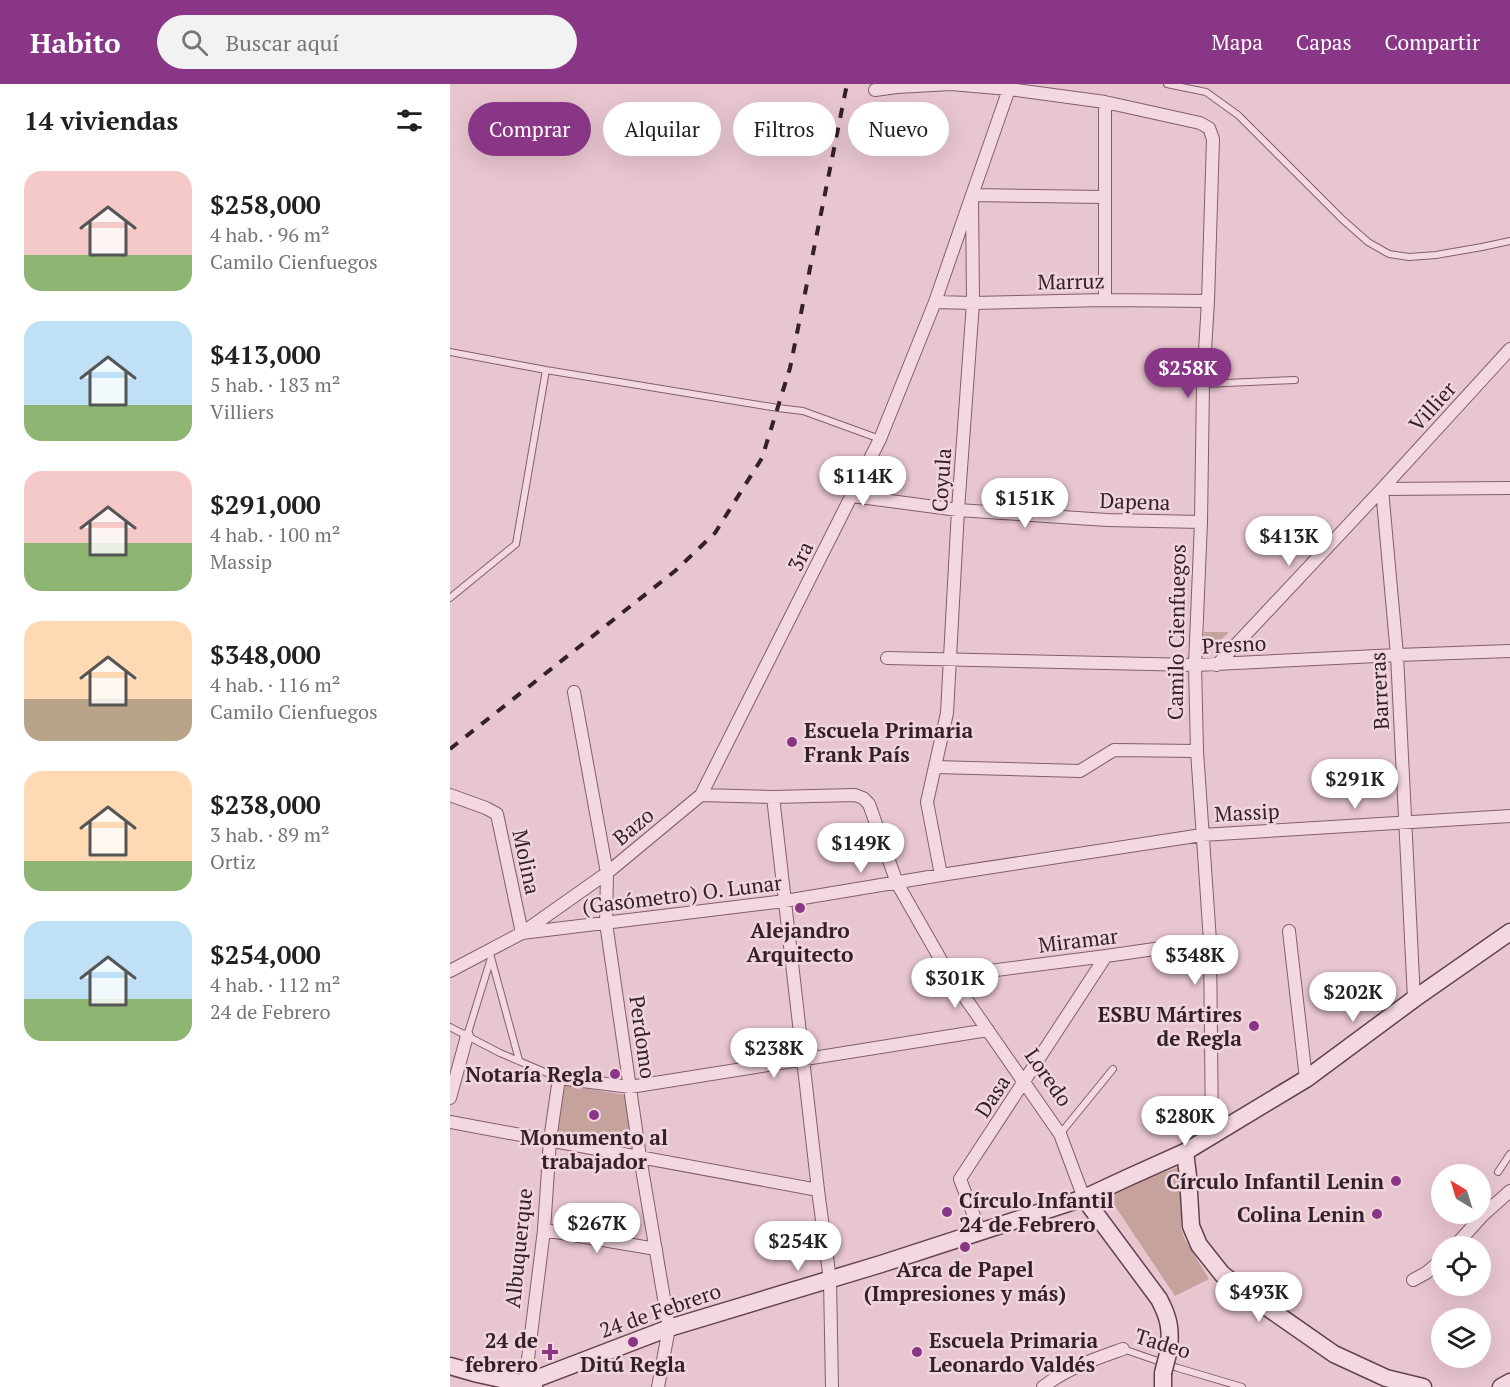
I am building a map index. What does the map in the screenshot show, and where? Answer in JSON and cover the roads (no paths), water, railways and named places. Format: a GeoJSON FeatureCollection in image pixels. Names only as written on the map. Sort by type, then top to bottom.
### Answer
{"type":"FeatureCollection","features":[{"type":"Feature","properties":{"kind":"main road","name":"24 de Febrero"},"geometry":{"type":"LineString","coordinates":[[528,1386],[669,1328],[830,1280],[1084,1198],[1185,1152],[1306,1079],[1510,932]]}},
{"type":"Feature","properties":{"kind":"main road"},"geometry":{"type":"LineString","coordinates":[[1188,1176],[1212,1137]]}},
{"type":"Feature","properties":{"kind":"main road"},"geometry":{"type":"LineString","coordinates":[[1185,1152],[1191,1226],[1199,1245],[1222,1274],[1334,1354],[1386,1378],[1423,1387]]}},
{"type":"Feature","properties":{"kind":"main road","name":"Loredo"},"geometry":{"type":"LineString","coordinates":[[1084,1198],[1159,1299],[1168,1316],[1169,1350],[1163,1380]]}},
{"type":"Feature","properties":{"kind":"main road"},"geometry":{"type":"LineString","coordinates":[[450,1366],[528,1386]]}},
{"type":"Feature","properties":{"kind":"main road"},"geometry":{"type":"LineString","coordinates":[[1501,1387],[1510,1382]]}},
{"type":"Feature","properties":{"kind":"street"},"geometry":{"type":"LineString","coordinates":[[875,90],[951,84],[1105,102],[1105,300]]}},
{"type":"Feature","properties":{"kind":"street","name":"Coyula"},"geometry":{"type":"LineString","coordinates":[[941,875],[927,802],[947,713],[951,660],[958,510],[973,303],[972,195],[1009,89]]}},
{"type":"Feature","properties":{"kind":"street","name":"Camilo Cienfuegos"},"geometry":{"type":"LineString","coordinates":[[1105,102],[1200,123],[1209,128],[1214,139],[1203,384],[1201,522],[1195,665],[1197,751],[1210,941],[1212,1137]]}},
{"type":"Feature","properties":{"kind":"street"},"geometry":{"type":"LineString","coordinates":[[972,195],[1104,197]]}},
{"type":"Feature","properties":{"kind":"street","name":"3ra"},"geometry":{"type":"LineString","coordinates":[[701,795],[880,439],[935,302],[972,195]]}},
{"type":"Feature","properties":{"kind":"street","name":"Marruz"},"geometry":{"type":"LineString","coordinates":[[935,302],[1208,301]]}},
{"type":"Feature","properties":{"kind":"street","name":"Villier"},"geometry":{"type":"LineString","coordinates":[[1217,665],[1510,349]]}},
{"type":"Feature","properties":{"kind":"street"},"geometry":{"type":"LineString","coordinates":[[1382,489],[1510,488]]}},
{"type":"Feature","properties":{"kind":"street","name":"Barreras"},"geometry":{"type":"LineString","coordinates":[[1382,489],[1396,654],[1414,999]]}},
{"type":"Feature","properties":{"kind":"street","name":"Dapena"},"geometry":{"type":"LineString","coordinates":[[852,496],[958,510],[1107,520],[1201,522]]}},
{"type":"Feature","properties":{"kind":"street","name":"Presno"},"geometry":{"type":"LineString","coordinates":[[887,658],[1217,665],[1396,654],[1510,651]]}},
{"type":"Feature","properties":{"kind":"street","name":"Perdomo"},"geometry":{"type":"LineString","coordinates":[[574,692],[607,873],[606,923],[640,1157],[669,1328],[657,1387]]}},
{"type":"Feature","properties":{"kind":"street"},"geometry":{"type":"LineString","coordinates":[[935,767],[1080,771],[1114,750],[1197,751]]}},
{"type":"Feature","properties":{"kind":"street","name":"Molina"},"geometry":{"type":"LineString","coordinates":[[450,795],[497,814],[522,933]]}},
{"type":"Feature","properties":{"kind":"street"},"geometry":{"type":"LineString","coordinates":[[701,795],[773,797],[830,1280],[832,1387]]}},
{"type":"Feature","properties":{"kind":"street","name":"Bazo"},"geometry":{"type":"LineString","coordinates":[[450,971],[490,954],[522,933],[607,873],[701,795]]}},
{"type":"Feature","properties":{"kind":"street","name":"Loredo"},"geometry":{"type":"LineString","coordinates":[[773,797],[855,795],[863,798],[869,804],[897,883],[950,975],[1060,1134],[1084,1198]]}},
{"type":"Feature","properties":{"kind":"street","name":"Massip"},"geometry":{"type":"LineString","coordinates":[[1202,835],[1510,816]]}},
{"type":"Feature","properties":{"kind":"street","name":"(Gasómetro) O. Lunar"},"geometry":{"type":"LineString","coordinates":[[522,933],[785,901],[1202,835]]}},
{"type":"Feature","properties":{"kind":"street"},"geometry":{"type":"LineString","coordinates":[[1289,931],[1306,1079]]}},
{"type":"Feature","properties":{"kind":"street","name":"Miramar"},"geometry":{"type":"LineString","coordinates":[[950,975],[1210,941]]}},
{"type":"Feature","properties":{"kind":"street","name":"Dasa"},"geometry":{"type":"LineString","coordinates":[[980,1232],[960,1179],[1106,956]]}},
{"type":"Feature","properties":{"kind":"street"},"geometry":{"type":"LineString","coordinates":[[558,1078],[630,1087],[988,1030]]}},
{"type":"Feature","properties":{"kind":"street"},"geometry":{"type":"LineString","coordinates":[[450,1098],[467,1036]]}},
{"type":"Feature","properties":{"kind":"street","name":"Albuquerque"},"geometry":{"type":"LineString","coordinates":[[528,1386],[544,1230],[550,1140],[558,1078]]}},
{"type":"Feature","properties":{"kind":"street"},"geometry":{"type":"LineString","coordinates":[[450,1122],[818,1190]]}},
{"type":"Feature","properties":{"kind":"street"},"geometry":{"type":"LineString","coordinates":[[1464,1236],[1510,1191]]}},
{"type":"Feature","properties":{"kind":"street"},"geometry":{"type":"LineString","coordinates":[[544,1230],[656,1249]]}},
{"type":"Feature","properties":{"kind":"street"},"geometry":{"type":"LineString","coordinates":[[1413,1280],[1431,1269]]}},
{"type":"Feature","properties":{"kind":"street","name":"Tadeo"},"geometry":{"type":"LineString","coordinates":[[1043,1387],[1085,1362],[1123,1349]]}},
{"type":"Feature","properties":{"kind":"lane"},"geometry":{"type":"LineString","coordinates":[[1167,84],[1206,92],[1239,115],[1342,219],[1368,242],[1389,254],[1409,257],[1436,255],[1510,240]]}},
{"type":"Feature","properties":{"kind":"lane"},"geometry":{"type":"LineString","coordinates":[[1206,92],[1207,84]]}},
{"type":"Feature","properties":{"kind":"lane"},"geometry":{"type":"LineString","coordinates":[[450,352],[546,370],[802,411],[880,439]]}},
{"type":"Feature","properties":{"kind":"lane"},"geometry":{"type":"LineString","coordinates":[[450,598],[516,544],[546,370]]}},
{"type":"Feature","properties":{"kind":"lane"},"geometry":{"type":"LineString","coordinates":[[1203,384],[1295,380]]}},
{"type":"Feature","properties":{"kind":"lane"},"geometry":{"type":"LineString","coordinates":[[467,1036],[490,954]]}},
{"type":"Feature","properties":{"kind":"lane"},"geometry":{"type":"LineString","coordinates":[[490,954],[519,1060]]}},
{"type":"Feature","properties":{"kind":"lane"},"geometry":{"type":"LineString","coordinates":[[450,1027],[500,1053],[558,1078]]}},
{"type":"Feature","properties":{"kind":"lane"},"geometry":{"type":"LineString","coordinates":[[1060,1134],[1113,1069]]}},
{"type":"Feature","properties":{"kind":"lane"},"geometry":{"type":"LineString","coordinates":[[1498,1172],[1510,1154]]}},
{"type":"Feature","properties":{"kind":"lane","name":"Tadeo"},"geometry":{"type":"LineString","coordinates":[[1123,1349],[1242,1387]]}},
{"type":"Feature","properties":{"kind":"railway"},"geometry":{"type":"LineString","coordinates":[[450,749],[675,571],[715,533],[762,458],[790,368],[847,84]]}},
{"type":"Feature","properties":{"kind":"place","name":"Escuela Primaria Frank País"},"geometry":{"type":"Point","coordinates":[792,742]}},
{"type":"Feature","properties":{"kind":"place","name":"Alejandro Arquitecto"},"geometry":{"type":"Point","coordinates":[800,908]}},
{"type":"Feature","properties":{"kind":"place","name":"ESBU Mártires de Regla"},"geometry":{"type":"Point","coordinates":[1254,1026]}},
{"type":"Feature","properties":{"kind":"place","name":"Notaría Regla"},"geometry":{"type":"Point","coordinates":[615,1074]}},
{"type":"Feature","properties":{"kind":"place","name":"Monumento al trabajador"},"geometry":{"type":"Point","coordinates":[594,1115]}},
{"type":"Feature","properties":{"kind":"place","name":"Círculo Infantil Lenin"},"geometry":{"type":"Point","coordinates":[1396,1181]}},
{"type":"Feature","properties":{"kind":"place","name":"Círculo Infantil 24 de Febrero"},"geometry":{"type":"Point","coordinates":[947,1212]}},
{"type":"Feature","properties":{"kind":"place","name":"Colina Lenin"},"geometry":{"type":"Point","coordinates":[1377,1214]}},
{"type":"Feature","properties":{"kind":"place","name":"Arca de Papel (Impresiones y más)"},"geometry":{"type":"Point","coordinates":[965,1247]}},
{"type":"Feature","properties":{"kind":"place","name":"Ditú Regla"},"geometry":{"type":"Point","coordinates":[633,1342]}},
{"type":"Feature","properties":{"kind":"place","name":"24 de febrero"},"geometry":{"type":"Point","coordinates":[550,1352]}},
{"type":"Feature","properties":{"kind":"place","name":"Escuela Primaria Leonardo Valdés"},"geometry":{"type":"Point","coordinates":[917,1352]}}]}
